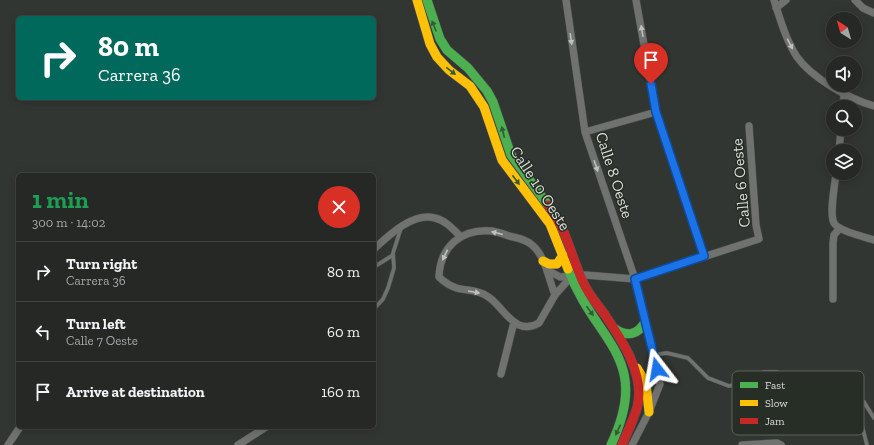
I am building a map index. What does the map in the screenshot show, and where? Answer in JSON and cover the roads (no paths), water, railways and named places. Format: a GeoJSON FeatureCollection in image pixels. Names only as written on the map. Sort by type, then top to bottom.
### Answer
{"type":"FeatureCollection","features":[{"type":"Feature","properties":{"kind":"main road","name":"Calle 10 Oeste"},"geometry":{"type":"LineString","coordinates":[[417,0],[430,44],[437,57],[448,70],[470,86],[484,107],[502,160],[550,224],[564,255],[571,277],[582,300],[616,350],[626,378],[626,406],[621,424],[611,445]]}},
{"type":"Feature","properties":{"kind":"main road","name":"Calle 10 Oeste"},"geometry":{"type":"LineString","coordinates":[[427,0],[440,39],[447,50],[468,68],[487,90],[495,107],[506,144],[511,155],[558,218],[590,295],[625,345],[638,384],[637,407],[622,445]]}},
{"type":"Feature","properties":{"kind":"main road"},"geometry":{"type":"LineString","coordinates":[[543,261],[549,264],[557,264],[564,255]]}},
{"type":"Feature","properties":{"kind":"main road"},"geometry":{"type":"LineString","coordinates":[[615,329],[620,333],[632,334],[638,332],[645,322]]}},
{"type":"Feature","properties":{"kind":"main road"},"geometry":{"type":"LineString","coordinates":[[632,363],[646,383],[649,412]]}},
{"type":"Feature","properties":{"kind":"street","name":"Calle 8 Oeste"},"geometry":{"type":"LineString","coordinates":[[566,0],[585,132],[635,279],[660,384],[649,412],[632,445]]}},
{"type":"Feature","properties":{"kind":"street"},"geometry":{"type":"LineString","coordinates":[[571,277],[554,295],[539,323],[525,327],[514,322],[494,300],[485,294],[456,289],[439,278],[439,267],[448,249],[460,236],[470,233],[492,231],[527,241],[533,245],[549,272],[560,277],[581,276],[635,279],[704,256],[656,112],[636,0]]}},
{"type":"Feature","properties":{"kind":"street"},"geometry":{"type":"LineString","coordinates":[[774,0],[788,40],[798,58],[815,74],[844,94],[874,106]]}},
{"type":"Feature","properties":{"kind":"street"},"geometry":{"type":"LineString","coordinates":[[776,8],[786,0]]}},
{"type":"Feature","properties":{"kind":"street"},"geometry":{"type":"LineString","coordinates":[[855,0],[863,8],[874,13]]}},
{"type":"Feature","properties":{"kind":"street"},"geometry":{"type":"LineString","coordinates":[[844,94],[844,100]]}},
{"type":"Feature","properties":{"kind":"street"},"geometry":{"type":"LineString","coordinates":[[585,132],[656,112]]}},
{"type":"Feature","properties":{"kind":"street","name":"Calle 6 Oeste"},"geometry":{"type":"LineString","coordinates":[[704,256],[760,239],[756,225],[749,126]]}},
{"type":"Feature","properties":{"kind":"street"},"geometry":{"type":"LineString","coordinates":[[833,299],[833,243],[837,226],[833,213],[835,180]]}},
{"type":"Feature","properties":{"kind":"street"},"geometry":{"type":"LineString","coordinates":[[376,247],[401,227],[424,216],[436,218],[447,224],[460,236]]}},
{"type":"Feature","properties":{"kind":"street"},"geometry":{"type":"LineString","coordinates":[[837,226],[874,240]]}},
{"type":"Feature","properties":{"kind":"street"},"geometry":{"type":"LineString","coordinates":[[543,261],[554,295]]}},
{"type":"Feature","properties":{"kind":"street"},"geometry":{"type":"LineString","coordinates":[[501,374],[514,322]]}},
{"type":"Feature","properties":{"kind":"street"},"geometry":{"type":"LineString","coordinates":[[8,445],[19,429]]}},
{"type":"Feature","properties":{"kind":"street"},"geometry":{"type":"LineString","coordinates":[[238,445],[263,429]]}},
{"type":"Feature","properties":{"kind":"street"},"geometry":{"type":"LineString","coordinates":[[742,445],[777,443],[781,445]]}},
{"type":"Feature","properties":{"kind":"lane"},"geometry":{"type":"LineString","coordinates":[[376,306],[383,299],[388,288],[394,268],[392,254],[401,227]]}},
{"type":"Feature","properties":{"kind":"lane"},"geometry":{"type":"LineString","coordinates":[[376,266],[392,254]]}},
{"type":"Feature","properties":{"kind":"lane"},"geometry":{"type":"LineString","coordinates":[[653,355],[667,354],[688,358],[708,378],[729,386],[732,385]]}},
{"type":"Feature","properties":{"kind":"lane"},"geometry":{"type":"LineString","coordinates":[[864,402],[874,418]]}},
{"type":"Feature","properties":{"kind":"lane"},"geometry":{"type":"LineString","coordinates":[[864,433],[867,445]]}}]}
